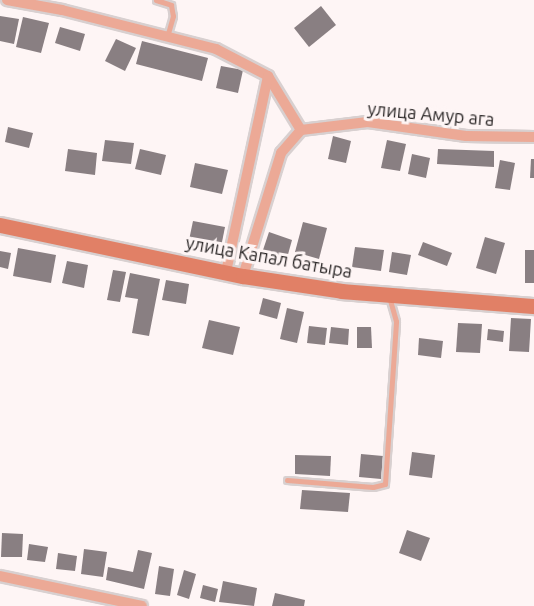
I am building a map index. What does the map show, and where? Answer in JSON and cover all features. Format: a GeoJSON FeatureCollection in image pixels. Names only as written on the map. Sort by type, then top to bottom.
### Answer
{"type":"FeatureCollection","features":[{"type":"Feature","properties":{"kind":"main road","name":"улица Капал батыра"},"geometry":{"type":"LineString","coordinates":[[0,225],[243,276],[342,291],[534,306]]}},
{"type":"Feature","properties":{"kind":"street"},"geometry":{"type":"LineString","coordinates":[[8,0],[62,10],[216,49],[268,76],[301,130],[281,153],[243,276]]}},
{"type":"Feature","properties":{"kind":"street"},"geometry":{"type":"LineString","coordinates":[[226,272],[268,76]]}},
{"type":"Feature","properties":{"kind":"street","name":"улица Амур ага"},"geometry":{"type":"LineString","coordinates":[[301,130],[368,122],[466,136],[534,137]]}},
{"type":"Feature","properties":{"kind":"street"},"geometry":{"type":"LineString","coordinates":[[0,576],[142,606]]}},
{"type":"Feature","properties":{"kind":"lane"},"geometry":{"type":"LineString","coordinates":[[156,0],[171,5],[173,16],[167,37]]}},
{"type":"Feature","properties":{"kind":"lane"},"geometry":{"type":"LineString","coordinates":[[287,480],[373,487],[386,484],[396,321],[389,295]]}},
{"type":"Feature","properties":{"kind":"building"},"geometry":{"type":"Polygon","coordinates":[[[321,6],[336,25],[309,47],[294,28],[321,6]]]}},
{"type":"Feature","properties":{"kind":"building"},"geometry":{"type":"Polygon","coordinates":[[[0,16],[19,19],[14,44],[0,41],[0,16]]]}},
{"type":"Feature","properties":{"kind":"building"},"geometry":{"type":"Polygon","coordinates":[[[23,17],[49,23],[41,53],[16,47],[23,17]]]}},
{"type":"Feature","properties":{"kind":"building"},"geometry":{"type":"Polygon","coordinates":[[[60,27],[85,34],[80,51],[55,43],[60,27]]]}},
{"type":"Feature","properties":{"kind":"building"},"geometry":{"type":"Polygon","coordinates":[[[116,39],[136,48],[125,71],[105,61],[116,39]]]}},
{"type":"Feature","properties":{"kind":"building"},"geometry":{"type":"Polygon","coordinates":[[[142,41],[208,58],[202,81],[136,64],[142,41]]]}},
{"type":"Feature","properties":{"kind":"building"},"geometry":{"type":"Polygon","coordinates":[[[221,66],[243,70],[238,93],[216,88],[221,66]]]}},
{"type":"Feature","properties":{"kind":"building"},"geometry":{"type":"Polygon","coordinates":[[[8,127],[33,133],[29,148],[5,142],[8,127]]]}},
{"type":"Feature","properties":{"kind":"building"},"geometry":{"type":"Polygon","coordinates":[[[333,136],[351,141],[346,163],[328,159],[333,136]]]}},
{"type":"Feature","properties":{"kind":"building"},"geometry":{"type":"Polygon","coordinates":[[[105,140],[134,143],[131,164],[102,161],[105,140]]]}},
{"type":"Feature","properties":{"kind":"building"},"geometry":{"type":"Polygon","coordinates":[[[387,140],[406,144],[400,171],[381,168],[387,140]]]}},
{"type":"Feature","properties":{"kind":"building"},"geometry":{"type":"Polygon","coordinates":[[[68,149],[97,153],[95,175],[65,171],[68,149]]]}},
{"type":"Feature","properties":{"kind":"building"},"geometry":{"type":"Polygon","coordinates":[[[140,149],[166,155],[161,175],[135,169],[140,149]]]}},
{"type":"Feature","properties":{"kind":"building"},"geometry":{"type":"Polygon","coordinates":[[[438,149],[494,151],[494,167],[437,164],[438,149]]]}},
{"type":"Feature","properties":{"kind":"building"},"geometry":{"type":"Polygon","coordinates":[[[412,154],[430,158],[426,178],[408,174],[412,154]]]}},
{"type":"Feature","properties":{"kind":"building"},"geometry":{"type":"Polygon","coordinates":[[[531,159],[534,159],[534,178],[530,178],[531,159]]]}},
{"type":"Feature","properties":{"kind":"building"},"geometry":{"type":"Polygon","coordinates":[[[500,160],[515,163],[510,190],[495,188],[500,160]]]}},
{"type":"Feature","properties":{"kind":"building"},"geometry":{"type":"Polygon","coordinates":[[[195,163],[228,170],[222,194],[190,187],[195,163]]]}},
{"type":"Feature","properties":{"kind":"building"},"geometry":{"type":"Polygon","coordinates":[[[193,221],[225,227],[220,252],[188,245],[193,221]]]}},
{"type":"Feature","properties":{"kind":"building"},"geometry":{"type":"Polygon","coordinates":[[[303,222],[327,228],[319,259],[295,252],[303,222]]]}},
{"type":"Feature","properties":{"kind":"building"},"geometry":{"type":"Polygon","coordinates":[[[269,232],[292,240],[287,258],[263,250],[269,232]]]}},
{"type":"Feature","properties":{"kind":"building"},"geometry":{"type":"Polygon","coordinates":[[[485,237],[505,243],[496,274],[476,268],[485,237]]]}},
{"type":"Feature","properties":{"kind":"building"},"geometry":{"type":"Polygon","coordinates":[[[423,242],[452,253],[447,266],[418,255],[423,242]]]}},
{"type":"Feature","properties":{"kind":"building"},"geometry":{"type":"Polygon","coordinates":[[[355,247],[384,250],[381,271],[352,267],[355,247]]]}},
{"type":"Feature","properties":{"kind":"building"},"geometry":{"type":"Polygon","coordinates":[[[18,248],[56,255],[51,283],[13,276],[18,248]]]}},
{"type":"Feature","properties":{"kind":"building"},"geometry":{"type":"Polygon","coordinates":[[[525,250],[534,250],[534,283],[525,283],[525,250]]]}},
{"type":"Feature","properties":{"kind":"building"},"geometry":{"type":"Polygon","coordinates":[[[0,251],[11,253],[8,269],[0,267],[0,251]]]}},
{"type":"Feature","properties":{"kind":"building"},"geometry":{"type":"Polygon","coordinates":[[[392,252],[411,255],[407,275],[389,272],[392,252]]]}},
{"type":"Feature","properties":{"kind":"building"},"geometry":{"type":"Polygon","coordinates":[[[67,261],[88,265],[84,288],[62,283],[67,261]]]}},
{"type":"Feature","properties":{"kind":"building"},"geometry":{"type":"Polygon","coordinates":[[[113,270],[126,272],[120,302],[107,300],[113,270]]]}},
{"type":"Feature","properties":{"kind":"building"},"geometry":{"type":"Polygon","coordinates":[[[130,273],[160,279],[149,336],[132,333],[138,299],[125,297],[130,273]]]}},
{"type":"Feature","properties":{"kind":"building"},"geometry":{"type":"Polygon","coordinates":[[[166,280],[189,284],[186,304],[162,300],[166,280]]]}},
{"type":"Feature","properties":{"kind":"building"},"geometry":{"type":"Polygon","coordinates":[[[263,298],[281,303],[277,319],[259,314],[263,298]]]}},
{"type":"Feature","properties":{"kind":"building"},"geometry":{"type":"Polygon","coordinates":[[[287,308],[304,312],[297,343],[280,339],[287,308]]]}},
{"type":"Feature","properties":{"kind":"building"},"geometry":{"type":"Polygon","coordinates":[[[511,318],[531,319],[529,352],[509,351],[511,318]]]}},
{"type":"Feature","properties":{"kind":"building"},"geometry":{"type":"Polygon","coordinates":[[[209,320],[240,327],[233,355],[202,348],[209,320]]]}},
{"type":"Feature","properties":{"kind":"building"},"geometry":{"type":"Polygon","coordinates":[[[458,323],[482,324],[480,353],[456,352],[458,323]]]}},
{"type":"Feature","properties":{"kind":"building"},"geometry":{"type":"Polygon","coordinates":[[[309,326],[327,328],[325,345],[307,343],[309,326]]]}},
{"type":"Feature","properties":{"kind":"building"},"geometry":{"type":"Polygon","coordinates":[[[331,327],[349,329],[348,345],[329,343],[331,327]]]}},
{"type":"Feature","properties":{"kind":"building"},"geometry":{"type":"Polygon","coordinates":[[[357,327],[371,327],[372,348],[357,348],[357,327]]]}},
{"type":"Feature","properties":{"kind":"building"},"geometry":{"type":"Polygon","coordinates":[[[488,329],[504,331],[503,342],[487,340],[488,329]]]}},
{"type":"Feature","properties":{"kind":"building"},"geometry":{"type":"Polygon","coordinates":[[[419,338],[443,341],[441,358],[418,355],[419,338]]]}},
{"type":"Feature","properties":{"kind":"building"},"geometry":{"type":"Polygon","coordinates":[[[412,452],[435,455],[432,478],[409,475],[412,452]]]}},
{"type":"Feature","properties":{"kind":"building"},"geometry":{"type":"Polygon","coordinates":[[[361,454],[383,456],[381,479],[359,477],[361,454]]]}},
{"type":"Feature","properties":{"kind":"building"},"geometry":{"type":"Polygon","coordinates":[[[295,455],[331,456],[330,476],[295,474],[295,455]]]}},
{"type":"Feature","properties":{"kind":"building"},"geometry":{"type":"Polygon","coordinates":[[[302,490],[350,493],[348,512],[300,509],[302,490]]]}},
{"type":"Feature","properties":{"kind":"building"},"geometry":{"type":"Polygon","coordinates":[[[407,530],[430,538],[421,561],[399,553],[407,530]]]}},
{"type":"Feature","properties":{"kind":"building"},"geometry":{"type":"Polygon","coordinates":[[[2,533],[23,534],[22,557],[1,557],[2,533]]]}},
{"type":"Feature","properties":{"kind":"building"},"geometry":{"type":"Polygon","coordinates":[[[29,544],[48,547],[45,562],[27,560],[29,544]]]}},
{"type":"Feature","properties":{"kind":"building"},"geometry":{"type":"Polygon","coordinates":[[[84,549],[107,552],[103,577],[81,574],[84,549]]]}},
{"type":"Feature","properties":{"kind":"building"},"geometry":{"type":"Polygon","coordinates":[[[138,550],[152,553],[144,589],[106,580],[108,567],[133,572],[138,550]]]}},
{"type":"Feature","properties":{"kind":"building"},"geometry":{"type":"Polygon","coordinates":[[[58,553],[77,556],[75,571],[56,569],[58,553]]]}},
{"type":"Feature","properties":{"kind":"building"},"geometry":{"type":"Polygon","coordinates":[[[159,566],[174,569],[170,596],[155,594],[159,566]]]}},
{"type":"Feature","properties":{"kind":"building"},"geometry":{"type":"Polygon","coordinates":[[[184,570],[196,574],[189,599],[177,595],[184,570]]]}},
{"type":"Feature","properties":{"kind":"building"},"geometry":{"type":"Polygon","coordinates":[[[223,581],[257,588],[254,606],[219,602],[223,581]]]}},
{"type":"Feature","properties":{"kind":"building"},"geometry":{"type":"Polygon","coordinates":[[[203,585],[218,589],[215,602],[200,598],[203,585]]]}},
{"type":"Feature","properties":{"kind":"building"},"geometry":{"type":"Polygon","coordinates":[[[275,593],[305,600],[304,606],[272,606],[275,593]]]}}]}
